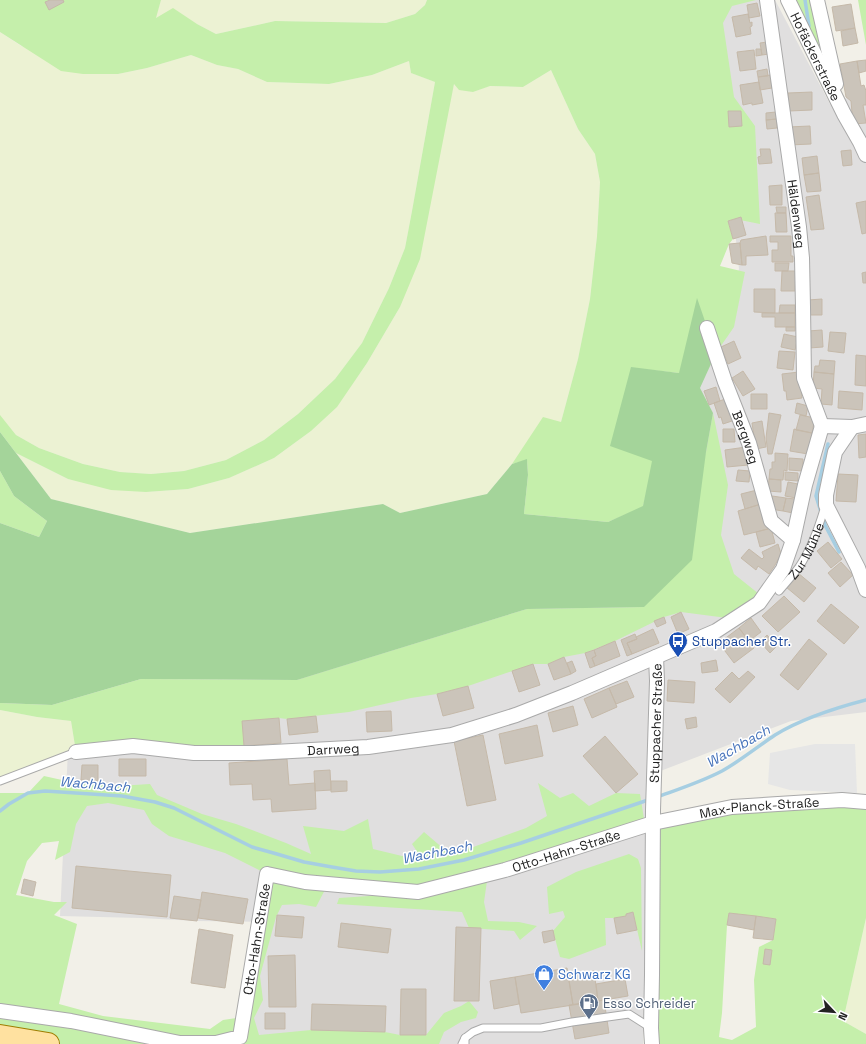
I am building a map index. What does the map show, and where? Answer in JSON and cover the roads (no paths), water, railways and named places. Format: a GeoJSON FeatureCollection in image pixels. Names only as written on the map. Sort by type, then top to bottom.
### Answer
{"type":"FeatureCollection","features":[{"type":"Feature","properties":{"kind":"main road"},"geometry":{"type":"LineString","coordinates":[[0,1036],[48,1044]]}},
{"type":"Feature","properties":{"kind":"street","name":"Häldenweg"},"geometry":{"type":"LineString","coordinates":[[767,0],[799,227],[802,272],[804,378],[822,426]]}},
{"type":"Feature","properties":{"kind":"street","name":"Hofäckerstraße"},"geometry":{"type":"LineString","coordinates":[[788,0],[844,114],[866,155]]}},
{"type":"Feature","properties":{"kind":"street","name":"Hofäckerstraße"},"geometry":{"type":"LineString","coordinates":[[817,0],[833,73],[844,114]]}},
{"type":"Feature","properties":{"kind":"street","name":"Bergweg"},"geometry":{"type":"LineString","coordinates":[[707,328],[749,443],[771,521],[792,540]]}},
{"type":"Feature","properties":{"kind":"street"},"geometry":{"type":"LineString","coordinates":[[822,426],[852,427],[866,424]]}},
{"type":"Feature","properties":{"kind":"street","name":"Stuppacher Straße"},"geometry":{"type":"LineString","coordinates":[[652,1044],[653,816],[657,681],[656,657],[716,630],[759,603],[783,569],[822,426]]}},
{"type":"Feature","properties":{"kind":"street","name":"Zur Mühle"},"geometry":{"type":"LineString","coordinates":[[852,427],[835,452],[826,496],[826,505],[858,568],[866,590]]}},
{"type":"Feature","properties":{"kind":"street","name":"Darrweg"},"geometry":{"type":"LineString","coordinates":[[76,752],[133,746],[194,753],[262,753],[368,747],[452,735],[516,715],[572,694],[656,657]]}},
{"type":"Feature","properties":{"kind":"street","name":"Max-Planck-Straße"},"geometry":{"type":"LineString","coordinates":[[653,816],[732,807],[842,800],[866,802]]}},
{"type":"Feature","properties":{"kind":"street","name":"Otto-Hahn-Straße"},"geometry":{"type":"LineString","coordinates":[[0,1012],[71,1021],[180,1043],[216,1043],[240,1037],[267,874],[305,882],[418,892],[505,870],[653,816]]}},
{"type":"Feature","properties":{"kind":"lane","name":"Zur Mühle"},"geometry":{"type":"LineString","coordinates":[[779,591],[799,567],[821,522],[826,505]]}},
{"type":"Feature","properties":{"kind":"lane","name":"Darrweg"},"geometry":{"type":"LineString","coordinates":[[0,781],[76,752]]}},
{"type":"Feature","properties":{"kind":"lane"},"geometry":{"type":"LineString","coordinates":[[464,1042],[474,1032],[483,1028],[541,1028],[629,1014],[651,1028]]}},
{"type":"Feature","properties":{"kind":"waterway"},"geometry":{"type":"LineString","coordinates":[[805,0],[809,26]]}},
{"type":"Feature","properties":{"kind":"waterway"},"geometry":{"type":"LineString","coordinates":[[828,444],[816,496],[825,525],[839,552]]}},
{"type":"Feature","properties":{"kind":"waterway","name":"Wachbach"},"geometry":{"type":"LineString","coordinates":[[657,797],[698,782],[722,771],[775,735],[797,723],[831,710],[866,700]]}},
{"type":"Feature","properties":{"kind":"waterway","name":"Wachbach"},"geometry":{"type":"LineString","coordinates":[[0,811],[28,793],[45,791],[122,796],[155,802],[174,808],[252,847],[304,862],[356,871],[380,872],[419,869],[464,860],[521,843],[651,799]]}},
{"type":"Feature","properties":{"kind":"place","name":"Stuppacher Str."},"geometry":{"type":"Point","coordinates":[678,658]}},
{"type":"Feature","properties":{"kind":"place","name":"Schwarz KG"},"geometry":{"type":"Point","coordinates":[544,991]}},
{"type":"Feature","properties":{"kind":"place","name":"Esso Schreider"},"geometry":{"type":"Point","coordinates":[589,1020]}}]}
